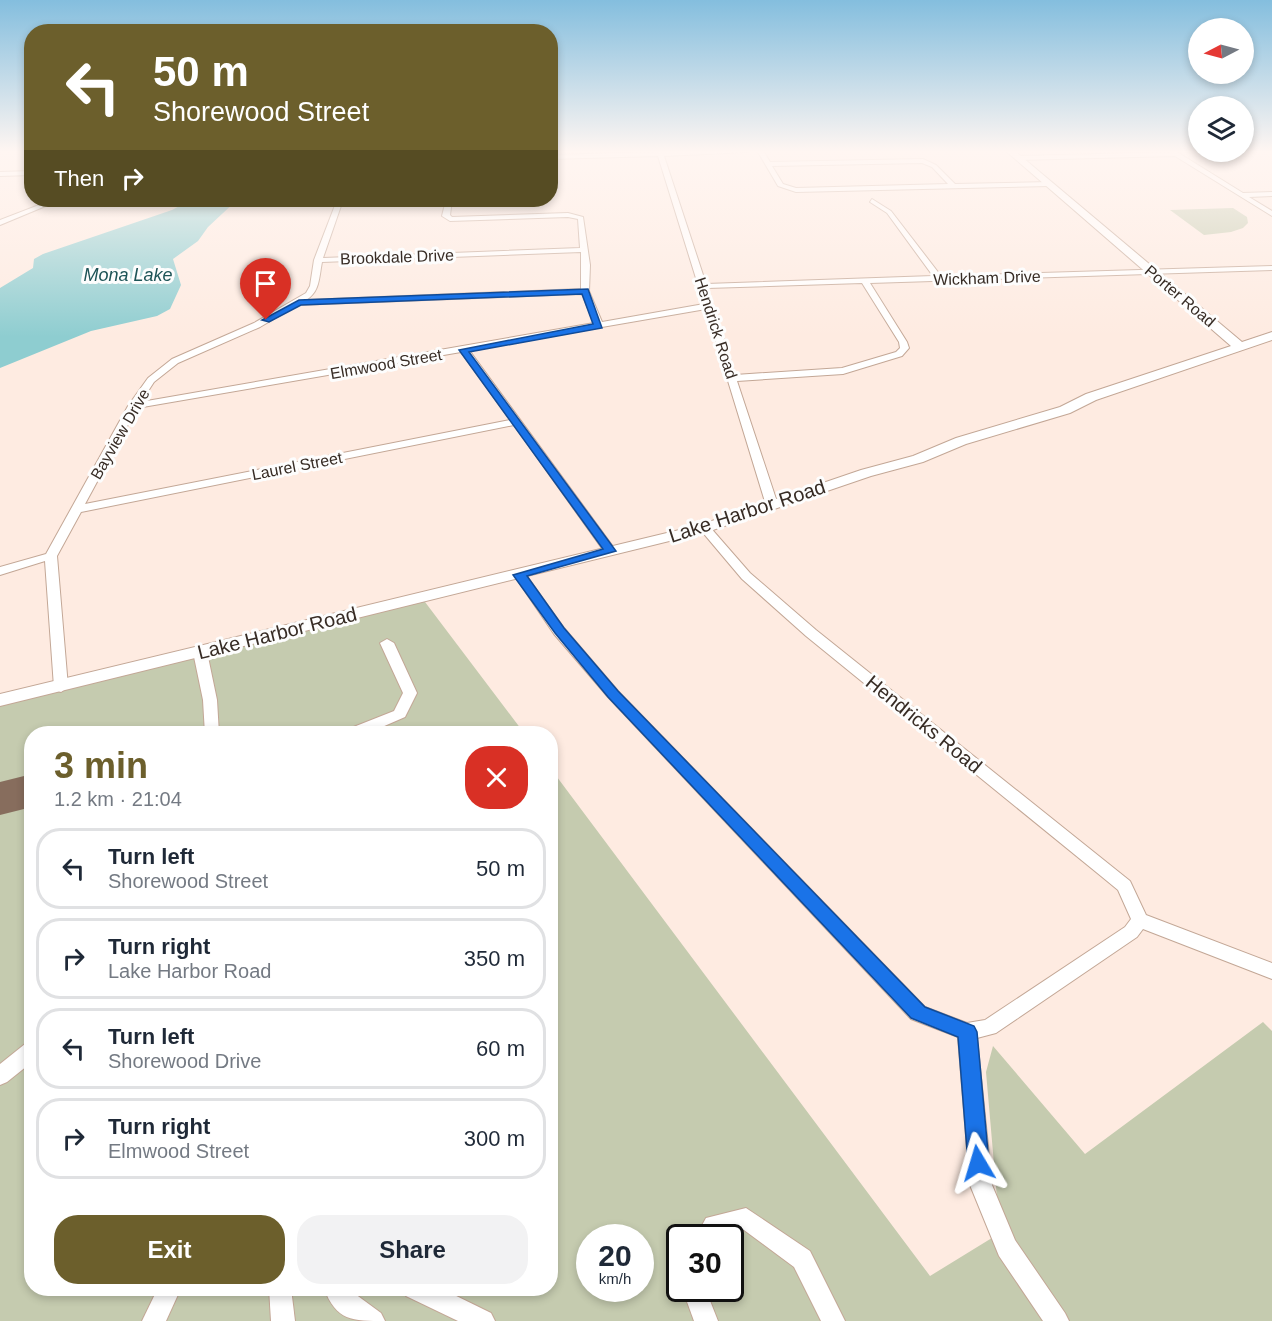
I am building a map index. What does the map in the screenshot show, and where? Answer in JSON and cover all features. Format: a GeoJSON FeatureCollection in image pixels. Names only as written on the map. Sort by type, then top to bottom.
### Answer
{"type":"FeatureCollection","features":[{"type":"Feature","properties":{"kind":"street"},"geometry":{"type":"LineString","coordinates":[[0,223],[23,214]]}},
{"type":"Feature","properties":{"kind":"street","name":"Bayview Drive"},"geometry":{"type":"LineString","coordinates":[[51,556],[133,406],[151,380],[174,361],[257,325],[299,303],[309,295],[314,286],[318,260],[335,214]]}},
{"type":"Feature","properties":{"kind":"street"},"geometry":{"type":"LineString","coordinates":[[446,214],[450,219],[576,216],[581,218],[585,291],[598,326]]}},
{"type":"Feature","properties":{"kind":"street","name":"Hendrick Road"},"geometry":{"type":"LineString","coordinates":[[680,214],[772,505]]}},
{"type":"Feature","properties":{"kind":"street"},"geometry":{"type":"LineString","coordinates":[[890,214],[939,279]]}},
{"type":"Feature","properties":{"kind":"street","name":"Porter Road"},"geometry":{"type":"LineString","coordinates":[[1084,214],[1240,347]]}},
{"type":"Feature","properties":{"kind":"street","name":"Brookdale Drive"},"geometry":{"type":"LineString","coordinates":[[318,260],[584,250]]}},
{"type":"Feature","properties":{"kind":"street","name":"Wickham Drive"},"geometry":{"type":"LineString","coordinates":[[703,286],[1272,268]]}},
{"type":"Feature","properties":{"kind":"street"},"geometry":{"type":"LineString","coordinates":[[732,378],[843,371],[899,354],[905,348],[903,342],[865,281]]}},
{"type":"Feature","properties":{"kind":"street"},"geometry":{"type":"LineString","coordinates":[[299,303],[585,291]]}},
{"type":"Feature","properties":{"kind":"street","name":"Elmwood Street"},"geometry":{"type":"LineString","coordinates":[[133,406],[709,306]]}},
{"type":"Feature","properties":{"kind":"street","name":"Lake Harbor Road"},"geometry":{"type":"LineString","coordinates":[[0,700],[61,687],[705,528],[750,515],[772,505],[866,473],[918,459],[961,441],[1065,410],[1091,397],[1272,336]]}},
{"type":"Feature","properties":{"kind":"street"},"geometry":{"type":"LineString","coordinates":[[464,350],[610,551]]}},
{"type":"Feature","properties":{"kind":"street","name":"Laurel Street"},"geometry":{"type":"LineString","coordinates":[[78,509],[515,422]]}},
{"type":"Feature","properties":{"kind":"street","name":"Hendricks Road"},"geometry":{"type":"LineString","coordinates":[[705,528],[746,576],[811,633],[1124,886],[1140,920]]}},
{"type":"Feature","properties":{"kind":"street"},"geometry":{"type":"LineString","coordinates":[[0,571],[51,556],[61,687]]}},
{"type":"Feature","properties":{"kind":"street"},"geometry":{"type":"LineString","coordinates":[[520,575],[559,630],[613,694],[918,1012],[967,1032],[989,1027],[1131,932],[1140,920],[1272,971]]}},
{"type":"Feature","properties":{"kind":"street"},"geometry":{"type":"LineString","coordinates":[[371,726],[400,714],[410,693],[387,644]]}},
{"type":"Feature","properties":{"kind":"street"},"geometry":{"type":"LineString","coordinates":[[200,652],[210,695],[212,726]]}},
{"type":"Feature","properties":{"kind":"street"},"geometry":{"type":"LineString","coordinates":[[967,1032],[981,1185],[1007,1248],[1057,1321]]}},
{"type":"Feature","properties":{"kind":"street"},"geometry":{"type":"LineString","coordinates":[[0,1076],[24,1056]]}},
{"type":"Feature","properties":{"kind":"street"},"geometry":{"type":"LineString","coordinates":[[723,1224],[746,1219],[802,1259],[833,1321]]}},
{"type":"Feature","properties":{"kind":"street"},"geometry":{"type":"LineString","coordinates":[[154,1321],[166,1296]]}},
{"type":"Feature","properties":{"kind":"street"},"geometry":{"type":"LineString","coordinates":[[281,1296],[283,1321]]}},
{"type":"Feature","properties":{"kind":"street"},"geometry":{"type":"LineString","coordinates":[[338,1296],[339,1299],[373,1321]]}},
{"type":"Feature","properties":{"kind":"street"},"geometry":{"type":"LineString","coordinates":[[432,1296],[471,1313],[483,1321]]}},
{"type":"Feature","properties":{"kind":"street"},"geometry":{"type":"LineString","coordinates":[[699,1302],[706,1321]]}},
{"type":"Feature","properties":{"kind":"green space"},"geometry":{"type":"Polygon","coordinates":[[[1175,214],[1242,214],[1247,217],[1248,223],[1243,228],[1231,232],[1204,235],[1175,214]]]}},
{"type":"Feature","properties":{"kind":"green space"},"geometry":{"type":"Polygon","coordinates":[[[422,598],[519,726],[24,726],[24,1296],[558,1296],[558,778],[930,1276],[1000,1233],[986,1072],[993,1046],[1085,1154],[1263,1022],[1272,1031],[1272,1321],[0,1321],[0,701],[422,598]]]}},
{"type":"Feature","properties":{"kind":"water","name":"Mona Lake"},"geometry":{"type":"Polygon","coordinates":[[[161,214],[222,214],[208,227],[198,241],[173,259],[181,285],[170,309],[157,316],[91,331],[0,368],[0,288],[33,268],[34,259],[161,214]]]}},
{"type":"Feature","properties":{"kind":"building"},"geometry":{"type":"Polygon","coordinates":[[[24,776],[24,809],[0,815],[0,782],[24,776]]]}},
{"type":"Feature","properties":{"kind":"route"},"geometry":{"type":"LineString","coordinates":[[266,320],[299,303],[585,291],[598,326],[464,350],[610,551],[520,575],[559,630],[613,694],[918,1012],[967,1032],[978,1163]]}}]}
